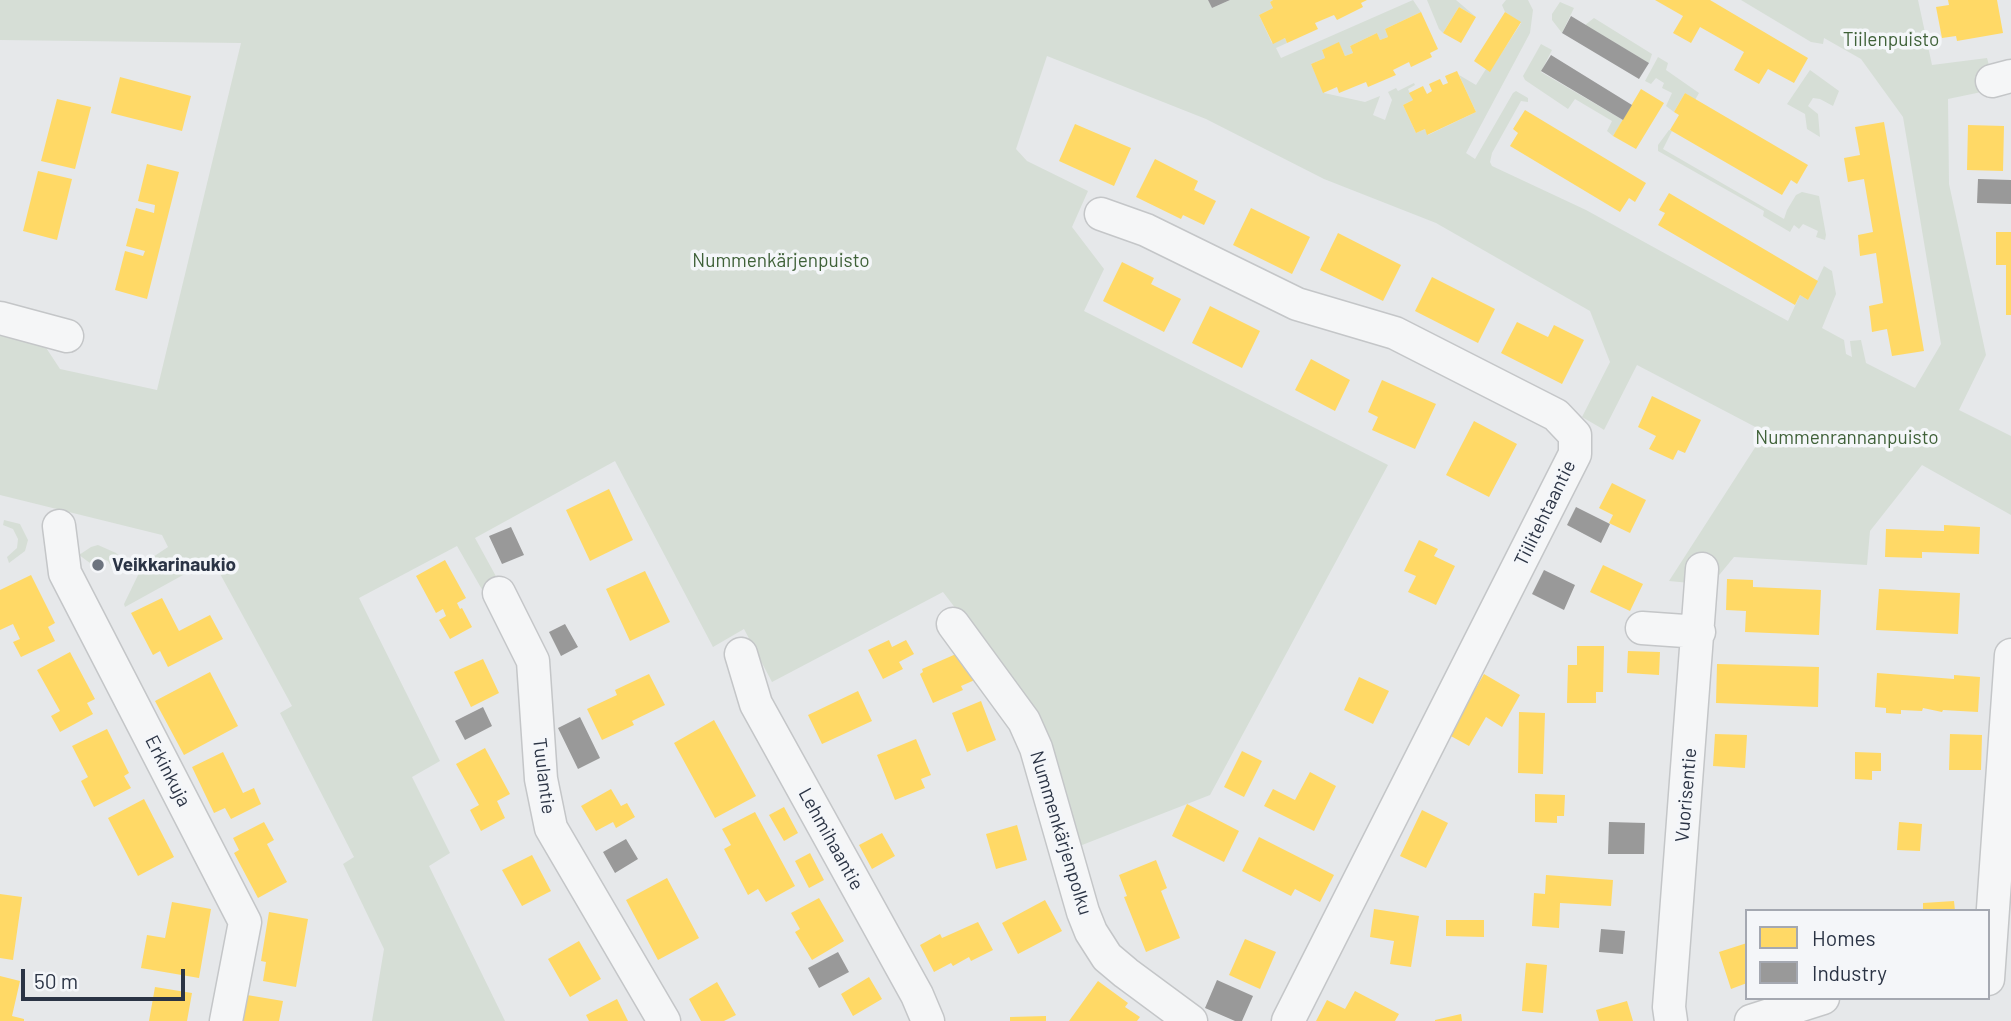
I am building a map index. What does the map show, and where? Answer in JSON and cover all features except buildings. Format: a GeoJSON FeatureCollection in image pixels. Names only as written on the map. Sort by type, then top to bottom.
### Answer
{"type":"FeatureCollection","features":[{"type":"Feature","properties":{"kind":"street","name":"Tiilitehtaantie"},"geometry":{"type":"LineString","coordinates":[[1101,214],[1146,230],[1297,304],[1395,333],[1556,415],[1575,435],[1575,454],[1288,1021]]}},
{"type":"Feature","properties":{"kind":"street"},"geometry":{"type":"LineString","coordinates":[[0,318],[67,336]]}},
{"type":"Feature","properties":{"kind":"street","name":"Erkinkuja"},"geometry":{"type":"LineString","coordinates":[[59,526],[65,573],[245,922],[226,1021]]}},
{"type":"Feature","properties":{"kind":"street","name":"Vuorisentie"},"geometry":{"type":"LineString","coordinates":[[1671,1021],[1669,1007],[1702,569]]}},
{"type":"Feature","properties":{"kind":"street","name":"Tuulantie"},"geometry":{"type":"LineString","coordinates":[[499,593],[533,661],[541,779],[551,828],[664,1021]]}},
{"type":"Feature","properties":{"kind":"street","name":"Nummenkärjenpolku"},"geometry":{"type":"LineString","coordinates":[[953,624],[1024,721],[1037,748],[1091,932],[1107,957],[1191,1021]]}},
{"type":"Feature","properties":{"kind":"street"},"geometry":{"type":"LineString","coordinates":[[1642,628],[1699,632]]}},
{"type":"Feature","properties":{"kind":"street","name":"Lehmihaantie"},"geometry":{"type":"LineString","coordinates":[[741,654],[756,704],[917,995],[928,1021]]}},
{"type":"Feature","properties":{"kind":"street"},"geometry":{"type":"LineString","coordinates":[[1990,951],[2011,654]]}},
{"type":"Feature","properties":{"kind":"street"},"geometry":{"type":"LineString","coordinates":[[1990,979],[2011,981]]}},
{"type":"Feature","properties":{"kind":"street"},"geometry":{"type":"LineString","coordinates":[[1751,1021],[1817,1000]]}},
{"type":"Feature","properties":{"kind":"green space","name":"Nummenkärjenpuisto"},"geometry":{"type":"Polygon","coordinates":[[[0,0],[1208,0],[1212,8],[1230,0],[1273,0],[1270,2],[1273,8],[1259,15],[1272,43],[1285,38],[1287,43],[1276,48],[1281,58],[1413,0],[1421,12],[1385,29],[1388,37],[1380,40],[1377,33],[1350,46],[1353,53],[1345,56],[1339,43],[1322,50],[1325,58],[1311,64],[1324,93],[1365,102],[1380,96],[1373,115],[1385,120],[1392,100],[1388,92],[1396,88],[1398,91],[1414,83],[1415,85],[1408,89],[1413,100],[1403,105],[1416,133],[1425,129],[1428,135],[1476,112],[1459,75],[1476,85],[1486,69],[1490,71],[1521,23],[1505,12],[1502,5],[1506,0],[1528,0],[1533,10],[1530,33],[1466,153],[1475,159],[1516,91],[1528,98],[1528,102],[1521,101],[1492,153],[1492,166],[1586,210],[1788,321],[1800,295],[1808,300],[1824,266],[1832,271],[1836,294],[1822,328],[1844,340],[1846,354],[1852,357],[1850,341],[1861,340],[1866,363],[1915,388],[1941,344],[1903,117],[1861,59],[1824,38],[1823,44],[1811,42],[1741,0],[1918,0],[1932,65],[1987,58],[1990,69],[1991,90],[1948,99],[1949,184],[1986,355],[1959,410],[2011,436],[2011,515],[1922,465],[1870,531],[1867,565],[1734,557],[1711,585],[1669,581],[1765,432],[1637,365],[1604,430],[1582,417],[1610,362],[1590,311],[1436,223],[1324,179],[1206,119],[1047,56],[1016,149],[1027,161],[1088,191],[1072,227],[1104,269],[1084,311],[1388,465],[1210,795],[1077,847],[1034,711],[943,592],[772,682],[744,629],[713,647],[615,461],[475,538],[504,591],[488,600],[457,546],[359,598],[440,761],[412,777],[450,853],[429,866],[505,1021],[372,1021],[384,949],[343,864],[354,857],[280,713],[292,706],[212,559],[125,607],[139,573],[153,557],[168,547],[162,535],[0,495],[0,328],[39,337],[60,369],[157,390],[241,43],[0,40],[0,0]]]}},
{"type":"Feature","properties":{"kind":"green space"},"geometry":{"type":"Polygon","coordinates":[[[1427,0],[1456,0],[1476,17],[1459,7],[1443,33],[1427,0]]]}},
{"type":"Feature","properties":{"kind":"green space"},"geometry":{"type":"Polygon","coordinates":[[[1560,2],[1574,8],[1562,33],[1552,20],[1552,14],[1560,2]]]}},
{"type":"Feature","properties":{"kind":"green space"},"geometry":{"type":"Polygon","coordinates":[[[1594,18],[1652,54],[1649,63],[1585,25],[1594,18]]]}},
{"type":"Feature","properties":{"kind":"green space"},"geometry":{"type":"Polygon","coordinates":[[[1541,44],[1552,50],[1541,72],[1623,120],[1613,136],[1607,131],[1612,121],[1575,99],[1568,109],[1525,80],[1523,76],[1541,44]]]}},
{"type":"Feature","properties":{"kind":"green space"},"geometry":{"type":"Polygon","coordinates":[[[1658,57],[1668,63],[1666,70],[1699,93],[1695,100],[1685,93],[1674,112],[1666,106],[1672,93],[1662,88],[1664,83],[1656,78],[1651,84],[1645,81],[1658,57]]]}},
{"type":"Feature","properties":{"kind":"green space"},"geometry":{"type":"Polygon","coordinates":[[[1810,70],[1839,91],[1833,106],[1813,98],[1808,106],[1818,114],[1820,137],[1807,129],[1805,114],[1787,104],[1810,70]]]}},
{"type":"Feature","properties":{"kind":"green space"},"geometry":{"type":"Polygon","coordinates":[[[1669,130],[1672,131],[1663,149],[1784,219],[1796,195],[1802,192],[1819,196],[1825,240],[1816,237],[1818,231],[1803,224],[1799,229],[1794,225],[1790,232],[1763,216],[1764,211],[1658,151],[1658,145],[1669,130]]]}},
{"type":"Feature","properties":{"kind":"green space"},"geometry":{"type":"Polygon","coordinates":[[[4,520],[20,524],[28,540],[25,551],[9,563],[7,557],[17,548],[18,539],[13,529],[3,525],[4,520]]]}},
{"type":"Feature","properties":{"kind":"green space"},"geometry":{"type":"Polygon","coordinates":[[[98,545],[116,553],[124,565],[112,568],[108,561],[101,558],[90,563],[79,555],[98,545]]]}},
{"type":"Feature","properties":{"kind":"place","name":"Veikkarinaukio"},"geometry":{"type":"Point","coordinates":[98,565]}},
{"type":"Feature","properties":{"kind":"park label","name":"Tiilenpuisto"},"geometry":{"type":"Point","coordinates":[1891,40]}},
{"type":"Feature","properties":{"kind":"park label","name":"Nummenrannanpuisto"},"geometry":{"type":"Point","coordinates":[1847,438]}}]}
